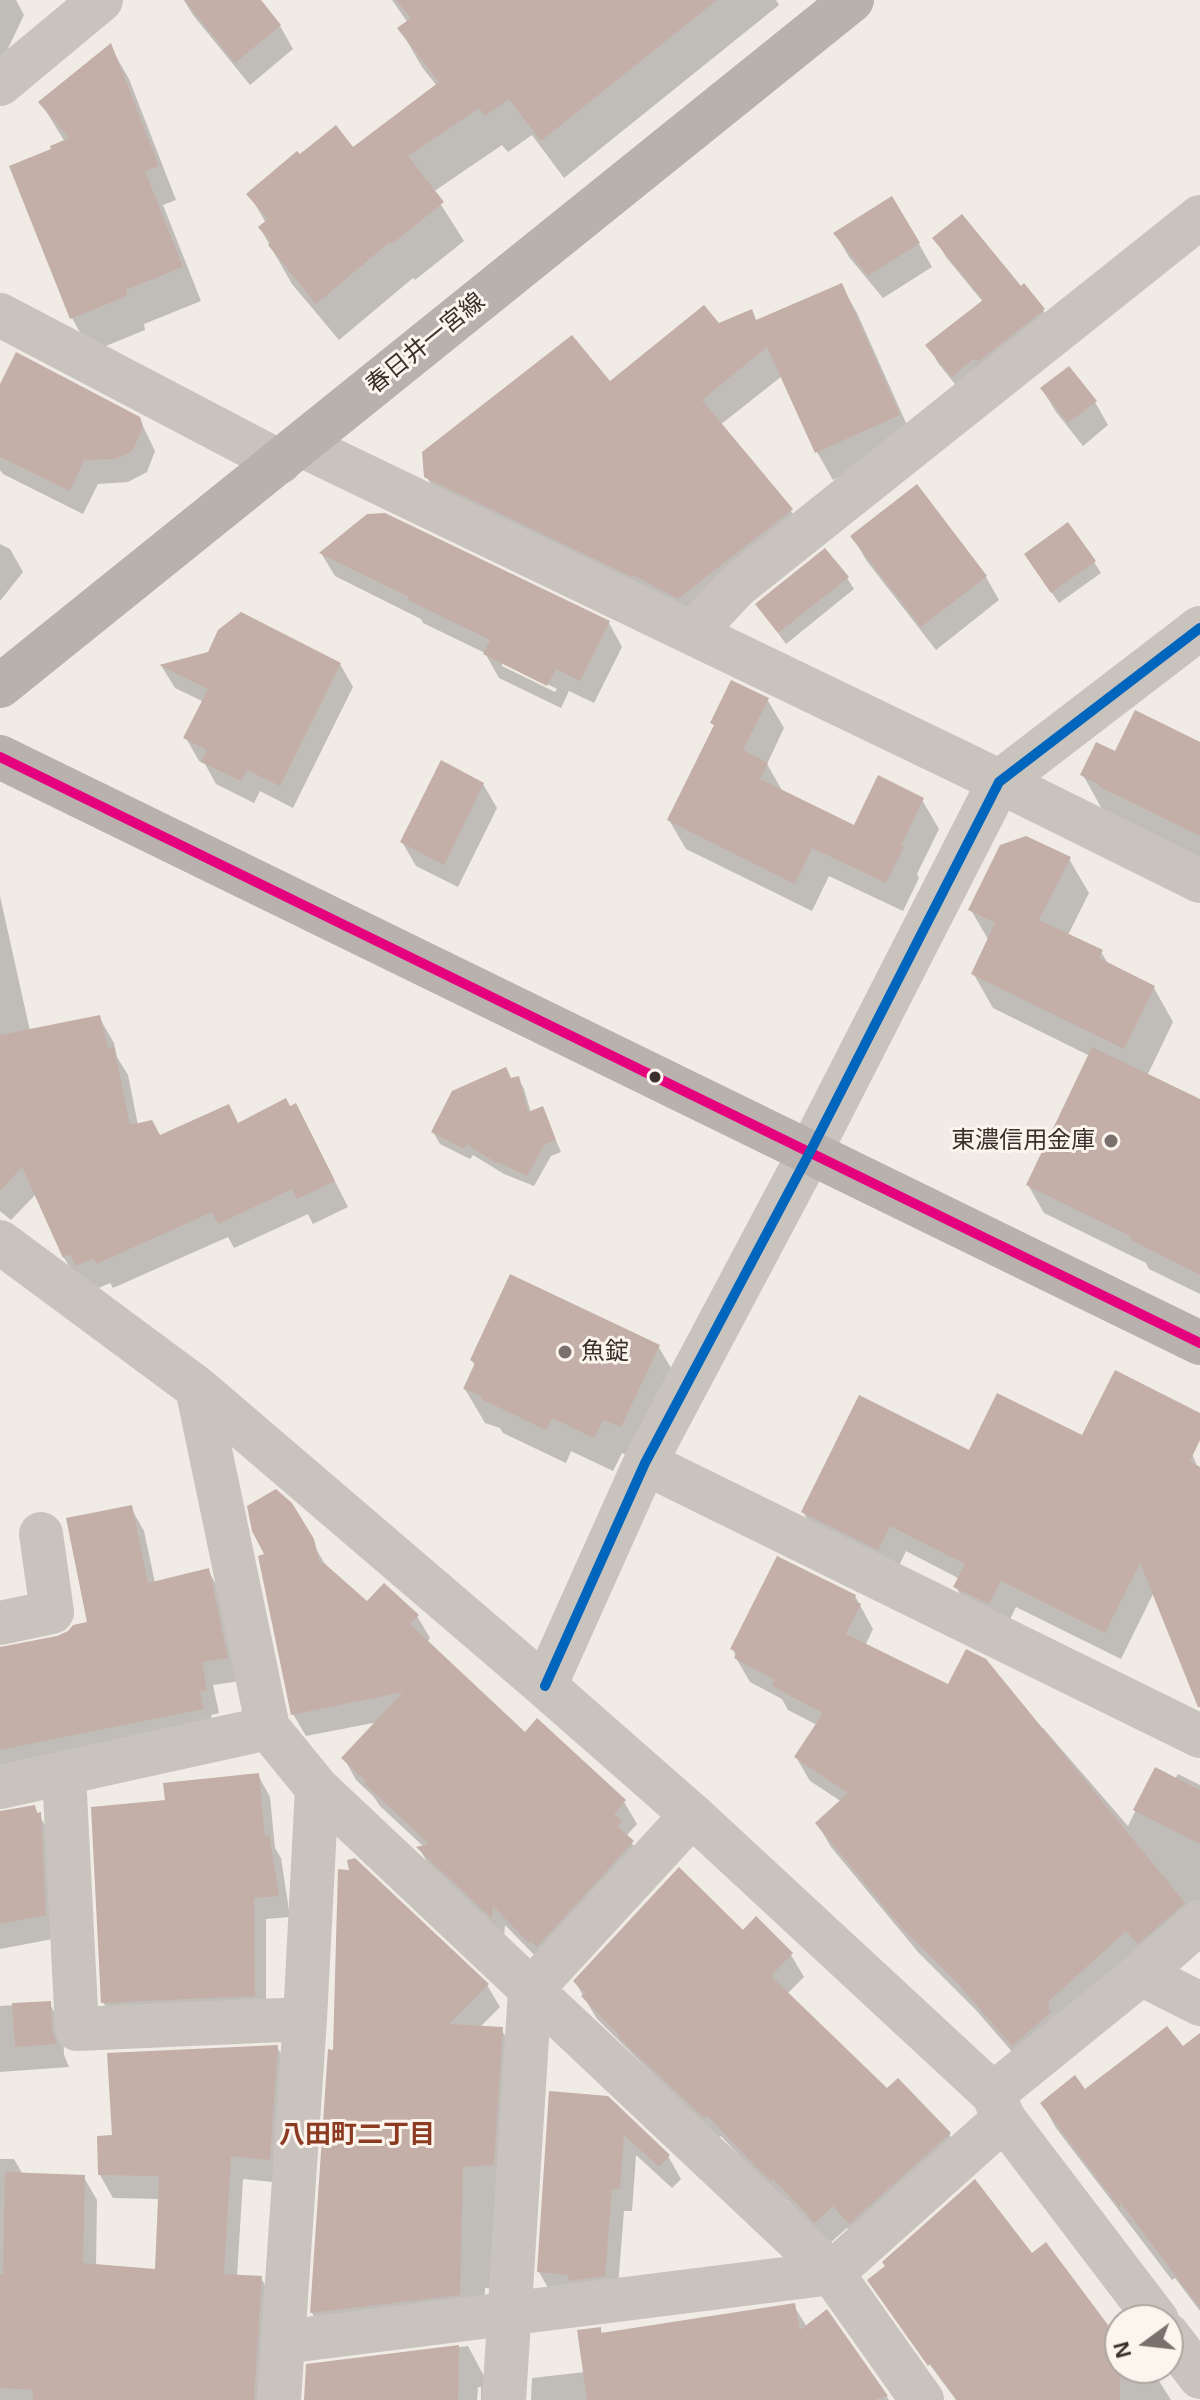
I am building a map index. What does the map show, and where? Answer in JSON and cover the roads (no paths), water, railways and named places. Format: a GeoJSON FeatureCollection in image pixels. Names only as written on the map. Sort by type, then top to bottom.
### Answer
{"type":"FeatureCollection","features":[{"type":"Feature","properties":{"kind":"main road","name":"春日井一宮線"},"geometry":{"type":"LineString","coordinates":[[0,686],[852,0]]}},
{"type":"Feature","properties":{"kind":"main road"},"geometry":{"type":"LineString","coordinates":[[0,757],[1200,1343]]}},
{"type":"Feature","properties":{"kind":"street"},"geometry":{"type":"LineString","coordinates":[[0,84],[101,0]]}},
{"type":"Feature","properties":{"kind":"street"},"geometry":{"type":"LineString","coordinates":[[693,633],[737,586],[1200,217]]}},
{"type":"Feature","properties":{"kind":"street"},"geometry":{"type":"LineString","coordinates":[[0,315],[291,454],[693,633],[1200,881]]}},
{"type":"Feature","properties":{"kind":"street"},"geometry":{"type":"LineString","coordinates":[[545,1686],[645,1463],[810,1152],[999,782],[1200,628]]}},
{"type":"Feature","properties":{"kind":"street"},"geometry":{"type":"LineString","coordinates":[[0,1242],[197,1388],[692,1815],[998,2106],[1145,2304]]}},
{"type":"Feature","properties":{"kind":"street"},"geometry":{"type":"LineString","coordinates":[[197,1388],[268,1728],[317,1788],[832,2273],[922,2400]]}},
{"type":"Feature","properties":{"kind":"street"},"geometry":{"type":"LineString","coordinates":[[645,1463],[1200,1736]]}},
{"type":"Feature","properties":{"kind":"street"},"geometry":{"type":"LineString","coordinates":[[0,1623],[52,1612],[41,1534]]}},
{"type":"Feature","properties":{"kind":"street"},"geometry":{"type":"LineString","coordinates":[[0,1787],[268,1728]]}},
{"type":"Feature","properties":{"kind":"street"},"geometry":{"type":"LineString","coordinates":[[64,1774],[77,2029],[305,2019]]}},
{"type":"Feature","properties":{"kind":"street"},"geometry":{"type":"LineString","coordinates":[[279,2400],[317,1788]]}},
{"type":"Feature","properties":{"kind":"street"},"geometry":{"type":"LineString","coordinates":[[504,2400],[530,1991],[692,1815]]}},
{"type":"Feature","properties":{"kind":"street"},"geometry":{"type":"LineString","coordinates":[[283,2342],[832,2273],[998,2106],[1200,1922]]}},
{"type":"Feature","properties":{"kind":"street"},"geometry":{"type":"LineString","coordinates":[[1141,1974],[1200,2004]]}},
{"type":"Feature","properties":{"kind":"street"},"geometry":{"type":"LineString","coordinates":[[1184,2356],[1200,2377]]}},
{"type":"Feature","properties":{"kind":"place","name":"東濃信用金庫"},"geometry":{"type":"Point","coordinates":[1111,1141]}},
{"type":"Feature","properties":{"kind":"place","name":"魚錠"},"geometry":{"type":"Point","coordinates":[565,1352]}},
{"type":"Feature","properties":{"kind":"district","name":"八田町二丁目"},"geometry":{"type":"Point","coordinates":[357,2136]}}]}
